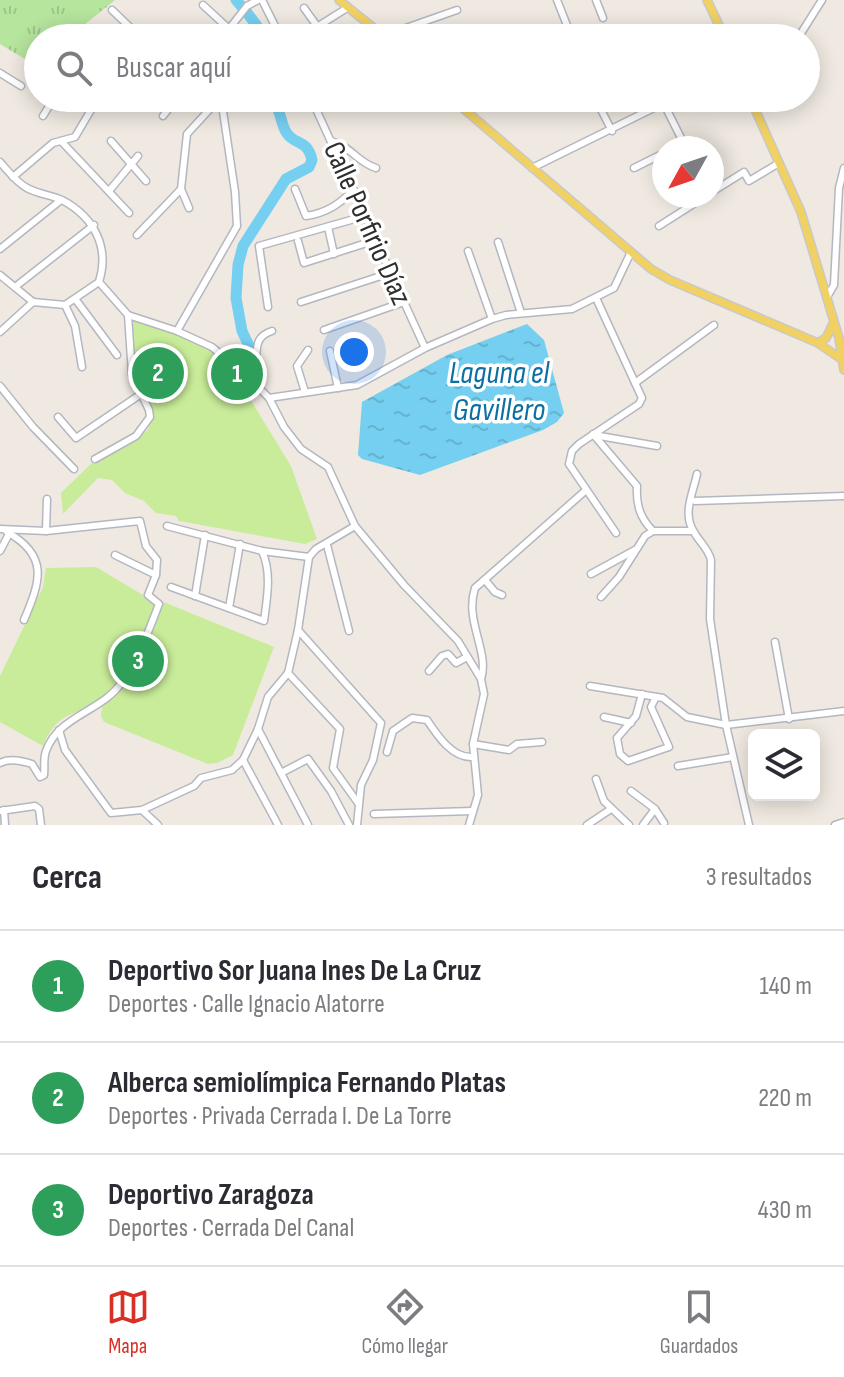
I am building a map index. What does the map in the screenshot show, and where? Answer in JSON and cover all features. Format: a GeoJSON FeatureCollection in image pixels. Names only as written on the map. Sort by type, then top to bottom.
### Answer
{"type":"FeatureCollection","features":[{"type":"Feature","properties":{"kind":"main road"},"geometry":{"type":"LineString","coordinates":[[339,0],[367,24]]}},
{"type":"Feature","properties":{"kind":"main road"},"geometry":{"type":"LineString","coordinates":[[707,0],[718,24]]}},
{"type":"Feature","properties":{"kind":"main road"},"geometry":{"type":"LineString","coordinates":[[467,112],[651,269],[818,343],[844,360]]}},
{"type":"Feature","properties":{"kind":"main road"},"geometry":{"type":"LineString","coordinates":[[758,112],[801,212],[839,338],[844,370]]}},
{"type":"Feature","properties":{"kind":"main road"},"geometry":{"type":"LineString","coordinates":[[818,343],[826,338],[834,322]]}},
{"type":"Feature","properties":{"kind":"main road"},"geometry":{"type":"LineString","coordinates":[[827,348],[839,338]]}},
{"type":"Feature","properties":{"kind":"street"},"geometry":{"type":"LineString","coordinates":[[231,24],[247,6],[260,0],[273,24]]}},
{"type":"Feature","properties":{"kind":"street"},"geometry":{"type":"LineString","coordinates":[[557,0],[566,24]]}},
{"type":"Feature","properties":{"kind":"street"},"geometry":{"type":"LineString","coordinates":[[596,0],[603,18]]}},
{"type":"Feature","properties":{"kind":"street"},"geometry":{"type":"LineString","coordinates":[[807,24],[822,0]]}},
{"type":"Feature","properties":{"kind":"street"},"geometry":{"type":"LineString","coordinates":[[203,5],[224,24]]}},
{"type":"Feature","properties":{"kind":"street"},"geometry":{"type":"LineString","coordinates":[[304,8],[316,24]]}},
{"type":"Feature","properties":{"kind":"street"},"geometry":{"type":"LineString","coordinates":[[320,24],[347,8]]}},
{"type":"Feature","properties":{"kind":"street"},"geometry":{"type":"LineString","coordinates":[[112,10],[123,24]]}},
{"type":"Feature","properties":{"kind":"street"},"geometry":{"type":"LineString","coordinates":[[419,24],[457,10]]}},
{"type":"Feature","properties":{"kind":"street"},"geometry":{"type":"LineString","coordinates":[[0,73],[21,86]]}},
{"type":"Feature","properties":{"kind":"street"},"geometry":{"type":"LineString","coordinates":[[43,116],[45,112]]}},
{"type":"Feature","properties":{"kind":"street"},"geometry":{"type":"LineString","coordinates":[[13,177],[53,143],[75,137],[89,112]]}},
{"type":"Feature","properties":{"kind":"street"},"geometry":{"type":"LineString","coordinates":[[163,116],[166,112]]}},
{"type":"Feature","properties":{"kind":"street"},"geometry":{"type":"LineString","coordinates":[[189,208],[181,189],[187,134],[208,112]]}},
{"type":"Feature","properties":{"kind":"street"},"geometry":{"type":"LineString","coordinates":[[177,331],[237,226],[223,112]]}},
{"type":"Feature","properties":{"kind":"street","name":"Calle Porfirio Díaz"},"geometry":{"type":"LineString","coordinates":[[318,112],[425,348]]}},
{"type":"Feature","properties":{"kind":"street"},"geometry":{"type":"LineString","coordinates":[[602,112],[612,131]]}},
{"type":"Feature","properties":{"kind":"street"},"geometry":{"type":"LineString","coordinates":[[532,168],[649,112]]}},
{"type":"Feature","properties":{"kind":"street"},"geometry":{"type":"LineString","coordinates":[[668,112],[680,136]]}},
{"type":"Feature","properties":{"kind":"street"},"geometry":{"type":"LineString","coordinates":[[61,141],[129,213]]}},
{"type":"Feature","properties":{"kind":"street"},"geometry":{"type":"LineString","coordinates":[[111,141],[146,181]]}},
{"type":"Feature","properties":{"kind":"street"},"geometry":{"type":"LineString","coordinates":[[331,141],[345,145],[368,166],[376,168]]}},
{"type":"Feature","properties":{"kind":"street"},"geometry":{"type":"LineString","coordinates":[[109,191],[138,156]]}},
{"type":"Feature","properties":{"kind":"street"},"geometry":{"type":"LineString","coordinates":[[634,168],[652,159]]}},
{"type":"Feature","properties":{"kind":"street"},"geometry":{"type":"LineString","coordinates":[[0,163],[13,177],[37,193],[61,200],[94,225],[103,271],[99,282],[65,305],[33,302],[0,275]]}},
{"type":"Feature","properties":{"kind":"street"},"geometry":{"type":"LineString","coordinates":[[724,184],[744,172],[749,181],[779,163]]}},
{"type":"Feature","properties":{"kind":"street"},"geometry":{"type":"LineString","coordinates":[[827,297],[834,285],[844,168]]}},
{"type":"Feature","properties":{"kind":"street"},"geometry":{"type":"LineString","coordinates":[[137,235],[181,189]]}},
{"type":"Feature","properties":{"kind":"street"},"geometry":{"type":"LineString","coordinates":[[295,189],[306,216],[337,206],[354,190]]}},
{"type":"Feature","properties":{"kind":"street"},"geometry":{"type":"LineString","coordinates":[[0,249],[61,200]]}},
{"type":"Feature","properties":{"kind":"street"},"geometry":{"type":"LineString","coordinates":[[659,226],[687,208]]}},
{"type":"Feature","properties":{"kind":"street"},"geometry":{"type":"LineString","coordinates":[[268,307],[259,246],[365,216]]}},
{"type":"Feature","properties":{"kind":"street"},"geometry":{"type":"LineString","coordinates":[[15,287],[94,225]]}},
{"type":"Feature","properties":{"kind":"street"},"geometry":{"type":"LineString","coordinates":[[328,227],[334,254]]}},
{"type":"Feature","properties":{"kind":"street"},"geometry":{"type":"LineString","coordinates":[[298,241],[304,263],[376,240]]}},
{"type":"Feature","properties":{"kind":"street"},"geometry":{"type":"LineString","coordinates":[[498,242],[521,313]]}},
{"type":"Feature","properties":{"kind":"street"},"geometry":{"type":"LineString","coordinates":[[468,251],[492,319]]}},
{"type":"Feature","properties":{"kind":"street"},"geometry":{"type":"LineString","coordinates":[[269,398],[338,388],[367,380],[425,348],[492,319],[572,309],[614,288],[631,252]]}},
{"type":"Feature","properties":{"kind":"street"},"geometry":{"type":"LineString","coordinates":[[835,264],[844,262]]}},
{"type":"Feature","properties":{"kind":"street"},"geometry":{"type":"LineString","coordinates":[[301,302],[390,273]]}},
{"type":"Feature","properties":{"kind":"street"},"geometry":{"type":"LineString","coordinates":[[99,282],[128,315],[177,331],[212,347],[250,379],[269,398],[301,449],[328,467],[355,526],[404,585],[458,641],[481,679],[484,694],[472,757],[478,795],[469,825]]}},
{"type":"Feature","properties":{"kind":"street"},"geometry":{"type":"LineString","coordinates":[[596,298],[641,401],[593,434],[572,451],[569,458],[572,470],[585,491],[616,533]]}},
{"type":"Feature","properties":{"kind":"street"},"geometry":{"type":"LineString","coordinates":[[76,300],[117,355]]}},
{"type":"Feature","properties":{"kind":"street"},"geometry":{"type":"LineString","coordinates":[[0,332],[33,302]]}},
{"type":"Feature","properties":{"kind":"street"},"geometry":{"type":"LineString","coordinates":[[324,330],[404,302]]}},
{"type":"Feature","properties":{"kind":"street"},"geometry":{"type":"LineString","coordinates":[[65,305],[75,326],[82,367]]}},
{"type":"Feature","properties":{"kind":"street"},"geometry":{"type":"LineString","coordinates":[[95,459],[136,436],[150,417],[132,374],[128,315]]}},
{"type":"Feature","properties":{"kind":"street"},"geometry":{"type":"LineString","coordinates":[[635,383],[714,325]]}},
{"type":"Feature","properties":{"kind":"street"},"geometry":{"type":"LineString","coordinates":[[250,379],[257,361],[255,348],[258,340],[272,331]]}},
{"type":"Feature","properties":{"kind":"street"},"geometry":{"type":"LineString","coordinates":[[305,392],[297,366],[308,350]]}},
{"type":"Feature","properties":{"kind":"street"},"geometry":{"type":"LineString","coordinates":[[330,351],[338,388]]}},
{"type":"Feature","properties":{"kind":"street"},"geometry":{"type":"LineString","coordinates":[[0,386],[33,427],[74,469]]}},
{"type":"Feature","properties":{"kind":"street"},"geometry":{"type":"LineString","coordinates":[[58,417],[76,438],[141,394]]}},
{"type":"Feature","properties":{"kind":"street"},"geometry":{"type":"LineString","coordinates":[[0,400],[7,395]]}},
{"type":"Feature","properties":{"kind":"street"},"geometry":{"type":"LineString","coordinates":[[593,434],[657,446]]}},
{"type":"Feature","properties":{"kind":"street"},"geometry":{"type":"LineString","coordinates":[[593,434],[637,486],[642,520],[653,531]]}},
{"type":"Feature","properties":{"kind":"street"},"geometry":{"type":"LineString","coordinates":[[697,474],[689,500],[689,519],[692,531],[709,552],[711,560],[710,619],[726,725],[749,825]]}},
{"type":"Feature","properties":{"kind":"street"},"geometry":{"type":"LineString","coordinates":[[481,679],[484,662],[474,630],[472,603],[475,588],[585,491]]}},
{"type":"Feature","properties":{"kind":"street"},"geometry":{"type":"LineString","coordinates":[[695,501],[844,496]]}},
{"type":"Feature","properties":{"kind":"street"},"geometry":{"type":"LineString","coordinates":[[46,531],[47,499]]}},
{"type":"Feature","properties":{"kind":"street"},"geometry":{"type":"LineString","coordinates":[[0,763],[22,761],[32,764],[40,777],[44,775],[47,749],[59,730],[111,696],[122,682],[143,644],[159,604],[148,595],[156,575],[157,560],[146,546],[140,521],[46,531],[4,531]]}},
{"type":"Feature","properties":{"kind":"street"},"geometry":{"type":"LineString","coordinates":[[167,526],[262,551],[309,557]]}},
{"type":"Feature","properties":{"kind":"street"},"geometry":{"type":"LineString","coordinates":[[59,730],[65,750],[114,814],[142,810],[194,786],[201,778],[232,770],[243,760],[258,729],[268,697],[288,673],[309,557],[316,549],[355,526]]}},
{"type":"Feature","properties":{"kind":"street"},"geometry":{"type":"LineString","coordinates":[[0,551],[4,531]]}},
{"type":"Feature","properties":{"kind":"street"},"geometry":{"type":"LineString","coordinates":[[4,531],[28,547],[39,571],[37,590],[24,620]]}},
{"type":"Feature","properties":{"kind":"street"},"geometry":{"type":"LineString","coordinates":[[601,597],[619,577],[645,536],[653,531],[692,531]]}},
{"type":"Feature","properties":{"kind":"street"},"geometry":{"type":"LineString","coordinates":[[195,596],[205,535]]}},
{"type":"Feature","properties":{"kind":"street"},"geometry":{"type":"LineString","coordinates":[[229,608],[240,544]]}},
{"type":"Feature","properties":{"kind":"street"},"geometry":{"type":"LineString","coordinates":[[327,545],[349,631]]}},
{"type":"Feature","properties":{"kind":"street"},"geometry":{"type":"LineString","coordinates":[[591,574],[635,550]]}},
{"type":"Feature","properties":{"kind":"street"},"geometry":{"type":"LineString","coordinates":[[171,587],[264,621],[268,583],[267,560],[262,551]]}},
{"type":"Feature","properties":{"kind":"street"},"geometry":{"type":"LineString","coordinates":[[115,555],[156,575]]}},
{"type":"Feature","properties":{"kind":"street"},"geometry":{"type":"LineString","coordinates":[[485,580],[502,595]]}},
{"type":"Feature","properties":{"kind":"street"},"geometry":{"type":"LineString","coordinates":[[298,630],[381,723],[373,760],[365,775],[358,803],[357,825]]}},
{"type":"Feature","properties":{"kind":"street"},"geometry":{"type":"LineString","coordinates":[[775,642],[789,719]]}},
{"type":"Feature","properties":{"kind":"street"},"geometry":{"type":"LineString","coordinates":[[429,671],[442,656],[448,654],[456,663],[467,657]]}},
{"type":"Feature","properties":{"kind":"street"},"geometry":{"type":"LineString","coordinates":[[288,673],[340,729],[333,768],[358,803]]}},
{"type":"Feature","properties":{"kind":"street"},"geometry":{"type":"LineString","coordinates":[[590,686],[663,698],[687,717],[726,725],[844,711]]}},
{"type":"Feature","properties":{"kind":"street"},"geometry":{"type":"LineString","coordinates":[[642,694],[640,707],[631,723],[617,738],[620,754],[628,761],[669,747],[651,707],[656,697]]}},
{"type":"Feature","properties":{"kind":"street"},"geometry":{"type":"LineString","coordinates":[[604,717],[631,723]]}},
{"type":"Feature","properties":{"kind":"street"},"geometry":{"type":"LineString","coordinates":[[387,752],[393,731],[412,718],[427,720],[440,740],[464,758],[472,757]]}},
{"type":"Feature","properties":{"kind":"street"},"geometry":{"type":"LineString","coordinates":[[258,729],[308,825]]}},
{"type":"Feature","properties":{"kind":"street"},"geometry":{"type":"LineString","coordinates":[[473,744],[509,750],[517,744],[542,742]]}},
{"type":"Feature","properties":{"kind":"street"},"geometry":{"type":"LineString","coordinates":[[678,766],[733,757]]}},
{"type":"Feature","properties":{"kind":"street"},"geometry":{"type":"LineString","coordinates":[[281,773],[308,759],[331,791],[349,825]]}},
{"type":"Feature","properties":{"kind":"street"},"geometry":{"type":"LineString","coordinates":[[243,760],[278,825]]}},
{"type":"Feature","properties":{"kind":"street"},"geometry":{"type":"LineString","coordinates":[[596,779],[604,801],[629,825]]}},
{"type":"Feature","properties":{"kind":"street"},"geometry":{"type":"LineString","coordinates":[[631,791],[655,809],[664,823]]}},
{"type":"Feature","properties":{"kind":"street"},"geometry":{"type":"LineString","coordinates":[[5,825],[2,810],[35,806],[39,809],[41,825]]}},
{"type":"Feature","properties":{"kind":"street"},"geometry":{"type":"LineString","coordinates":[[587,825],[611,809]]}},
{"type":"Feature","properties":{"kind":"street"},"geometry":{"type":"LineString","coordinates":[[643,825],[655,809]]}},
{"type":"Feature","properties":{"kind":"street"},"geometry":{"type":"LineString","coordinates":[[142,810],[158,825]]}},
{"type":"Feature","properties":{"kind":"street"},"geometry":{"type":"LineString","coordinates":[[374,814],[472,811]]}},
{"type":"Feature","properties":{"kind":"street"},"geometry":{"type":"LineString","coordinates":[[835,825],[844,822]]}},
{"type":"Feature","properties":{"kind":"green space"},"geometry":{"type":"Polygon","coordinates":[[[0,0],[115,0],[85,24],[24,24],[24,59],[0,44],[0,0]]]}},
{"type":"Feature","properties":{"kind":"green space"},"geometry":{"type":"Polygon","coordinates":[[[129,316],[207,346],[225,358],[291,466],[317,539],[305,544],[179,521],[176,516],[156,513],[144,501],[125,493],[112,480],[98,478],[63,514],[61,493],[95,460],[147,431],[154,416],[133,362],[129,316]]]}},
{"type":"Feature","properties":{"kind":"green space"},"geometry":{"type":"Polygon","coordinates":[[[96,567],[148,598],[274,647],[233,755],[208,764],[104,722],[101,716],[103,697],[63,719],[49,733],[43,746],[0,722],[0,676],[43,587],[46,568],[96,567]]]}},
{"type":"Feature","properties":{"kind":"water","name":"Laguna el Gavillero"},"geometry":{"type":"Polygon","coordinates":[[[527,324],[544,340],[564,413],[557,422],[543,430],[420,475],[362,459],[358,455],[362,402],[447,355],[527,324]]]}},
{"type":"Feature","properties":{"kind":"waterway"},"geometry":{"type":"LineString","coordinates":[[236,0],[242,7]]}},
{"type":"Feature","properties":{"kind":"waterway"},"geometry":{"type":"LineString","coordinates":[[245,10],[256,24]]}},
{"type":"Feature","properties":{"kind":"waterway"},"geometry":{"type":"LineString","coordinates":[[246,366],[250,348],[242,331],[236,298],[238,265],[243,246],[286,179],[309,167],[312,160],[307,148],[286,132],[279,112]]}},
{"type":"Feature","properties":{"kind":"place","name":"Alberca semiolímpica Fernando Platas"},"geometry":{"type":"Point","coordinates":[158,373]}},
{"type":"Feature","properties":{"kind":"place","name":"Deportivo Sor Juana Ines De La Cruz"},"geometry":{"type":"Point","coordinates":[237,374]}},
{"type":"Feature","properties":{"kind":"place","name":"Deportivo Zaragoza"},"geometry":{"type":"Point","coordinates":[138,661]}}]}
